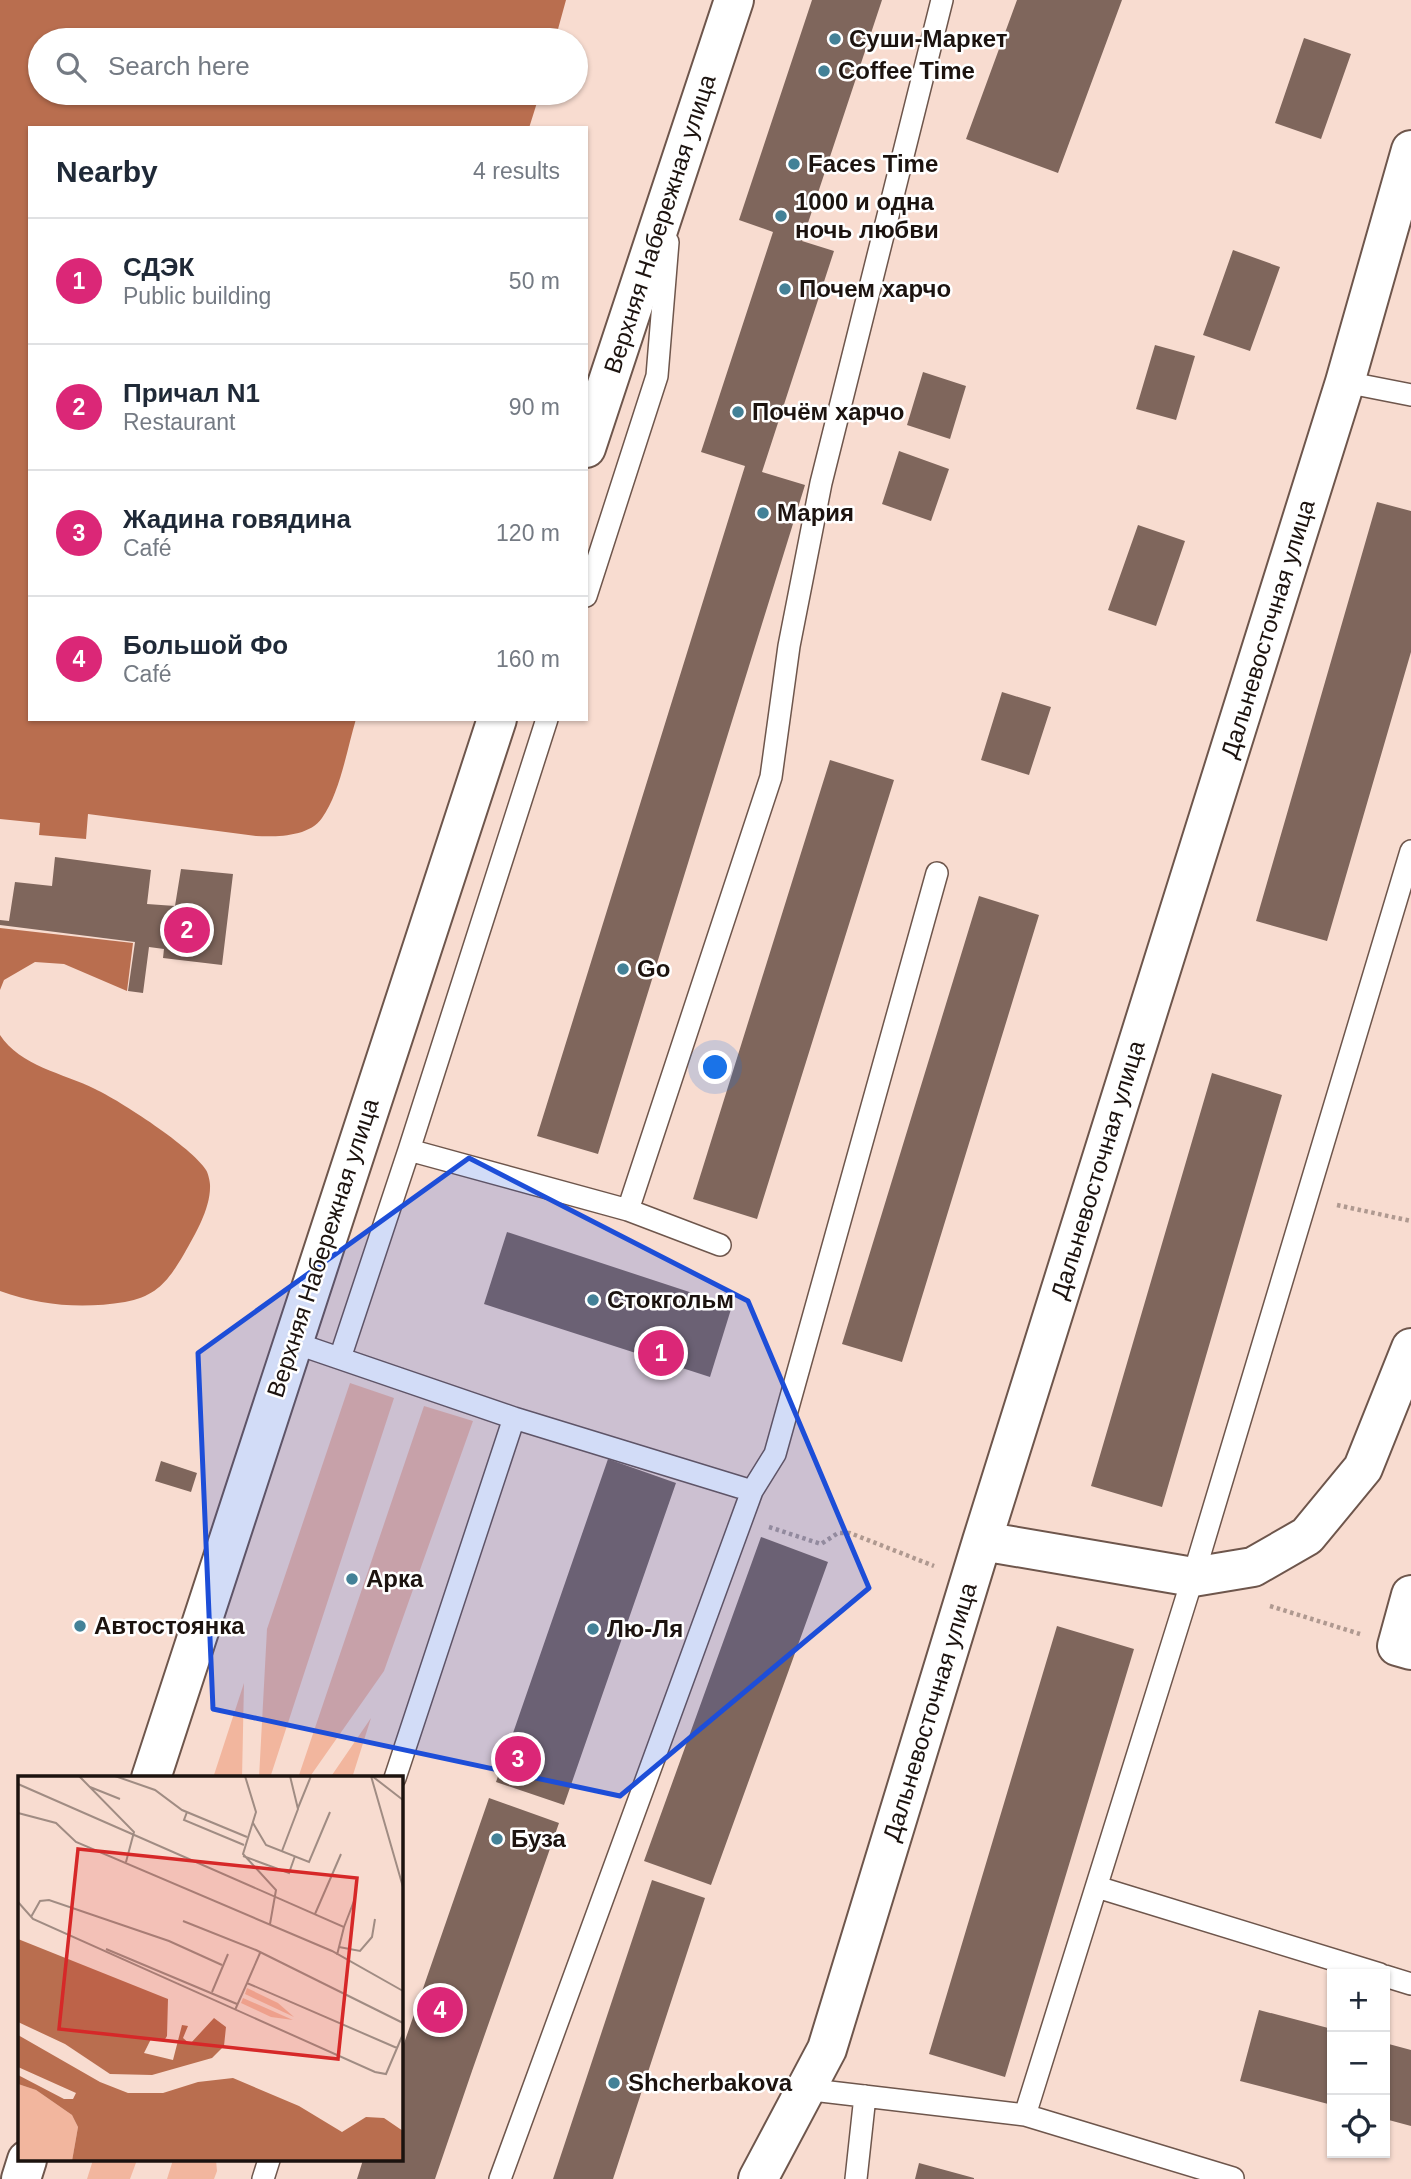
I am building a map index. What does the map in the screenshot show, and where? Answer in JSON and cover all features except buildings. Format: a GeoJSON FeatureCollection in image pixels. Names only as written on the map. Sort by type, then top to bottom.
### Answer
{"type":"FeatureCollection","features":[{"type":"Feature","properties":{"kind":"street","name":"Верхняя Набережная улица"},"geometry":{"type":"LineString","coordinates":[[588,442],[734,0]]}},
{"type":"Feature","properties":{"kind":"street","name":"Дальневосточная улица"},"geometry":{"type":"LineString","coordinates":[[758,2179],[827,2049],[982,1541],[1346,382],[1411,150]]}},
{"type":"Feature","properties":{"kind":"street","name":"Верхняя Набережная улица"},"geometry":{"type":"LineString","coordinates":[[151,1776],[496,721]]}},
{"type":"Feature","properties":{"kind":"street"},"geometry":{"type":"LineString","coordinates":[[982,1541],[1193,1577],[1253,1567],[1307,1536],[1363,1468],[1411,1348]]}},
{"type":"Feature","properties":{"kind":"street"},"geometry":{"type":"LineString","coordinates":[[1404,1648],[1411,1595]]}},
{"type":"Feature","properties":{"kind":"street"},"geometry":{"type":"LineString","coordinates":[[21,2179],[26,2162]]}},
{"type":"Feature","properties":{"kind":"lane"},"geometry":{"type":"LineString","coordinates":[[628,1210],[771,777],[789,646],[821,483],[943,0]]}},
{"type":"Feature","properties":{"kind":"lane"},"geometry":{"type":"LineString","coordinates":[[588,590],[657,376],[673,186]]}},
{"type":"Feature","properties":{"kind":"lane"},"geometry":{"type":"LineString","coordinates":[[1346,382],[1411,395]]}},
{"type":"Feature","properties":{"kind":"lane"},"geometry":{"type":"LineString","coordinates":[[340,1358],[546,721]]}},
{"type":"Feature","properties":{"kind":"lane"},"geometry":{"type":"LineString","coordinates":[[1026,2115],[1193,1577],[1411,851]]}},
{"type":"Feature","properties":{"kind":"lane"},"geometry":{"type":"LineString","coordinates":[[500,2179],[752,1491],[775,1454],[937,873]]}},
{"type":"Feature","properties":{"kind":"lane"},"geometry":{"type":"LineString","coordinates":[[409,1150],[628,1210],[720,1245]]}},
{"type":"Feature","properties":{"kind":"lane"},"geometry":{"type":"LineString","coordinates":[[292,1342],[514,1418],[752,1491]]}},
{"type":"Feature","properties":{"kind":"lane"},"geometry":{"type":"LineString","coordinates":[[396,1776],[514,1418]]}},
{"type":"Feature","properties":{"kind":"lane"},"geometry":{"type":"LineString","coordinates":[[1097,1887],[1364,1969]]}},
{"type":"Feature","properties":{"kind":"lane"},"geometry":{"type":"LineString","coordinates":[[1390,1978],[1411,1984]]}},
{"type":"Feature","properties":{"kind":"lane"},"geometry":{"type":"LineString","coordinates":[[804,2089],[1026,2115],[1233,2178]]}},
{"type":"Feature","properties":{"kind":"lane"},"geometry":{"type":"LineString","coordinates":[[856,2179],[865,2096]]}},
{"type":"Feature","properties":{"kind":"lane"},"geometry":{"type":"LineString","coordinates":[[262,2179],[268,2162]]}},
{"type":"Feature","properties":{"kind":"path"},"geometry":{"type":"LineString","coordinates":[[1307,1199],[1411,1222]]}},
{"type":"Feature","properties":{"kind":"path"},"geometry":{"type":"LineString","coordinates":[[767,1526],[821,1544],[838,1533],[850,1533],[940,1568]]}},
{"type":"Feature","properties":{"kind":"path"},"geometry":{"type":"LineString","coordinates":[[1270,1606],[1404,1648]]}},
{"type":"Feature","properties":{"kind":"highlighted area"},"geometry":{"type":"Polygon","coordinates":[[[469,1158],[748,1301],[869,1588],[620,1796],[213,1709],[198,1353],[469,1158]]]}},
{"type":"Feature","properties":{"kind":"shaded area"},"geometry":{"type":"Polygon","coordinates":[[[0,0],[566,0],[558,28],[28,28],[28,105],[536,105],[530,126],[28,126],[28,721],[355,721],[334,796],[322,818],[301,832],[282,836],[256,836],[88,814],[86,839],[39,835],[40,823],[0,819],[0,0]]]}},
{"type":"Feature","properties":{"kind":"shaded area"},"geometry":{"type":"Polygon","coordinates":[[[0,928],[133,943],[127,991],[64,964],[35,962],[4,980],[0,990],[0,928]]]}},
{"type":"Feature","properties":{"kind":"shaded area"},"geometry":{"type":"Polygon","coordinates":[[[0,1035],[9,1046],[30,1061],[121,1103],[187,1150],[206,1170],[210,1181],[210,1194],[202,1221],[173,1272],[154,1291],[125,1302],[78,1306],[31,1300],[0,1291],[0,1035]]]}},
{"type":"Feature","properties":{"kind":"shaded area"},"geometry":{"type":"Polygon","coordinates":[[[350,1383],[394,1398],[271,1776],[259,1776],[267,1629],[350,1383]]]}},
{"type":"Feature","properties":{"kind":"shaded area"},"geometry":{"type":"Polygon","coordinates":[[[424,1406],[473,1421],[384,1671],[310,1776],[299,1776],[424,1406]]]}},
{"type":"Feature","properties":{"kind":"shaded area"},"geometry":{"type":"Polygon","coordinates":[[[244,1683],[242,1776],[214,1776],[244,1683]]]}},
{"type":"Feature","properties":{"kind":"shaded area"},"geometry":{"type":"Polygon","coordinates":[[[371,1718],[353,1776],[331,1776],[371,1718]]]}},
{"type":"Feature","properties":{"kind":"shaded area"},"geometry":{"type":"Polygon","coordinates":[[[92,2162],[136,2162],[130,2179],[87,2179],[92,2162]]]}},
{"type":"Feature","properties":{"kind":"shaded area"},"geometry":{"type":"Polygon","coordinates":[[[172,2162],[216,2162],[214,2179],[167,2179],[172,2162]]]}},
{"type":"Feature","properties":{"kind":"place","name":"Суши-Маркет"},"geometry":{"type":"Point","coordinates":[835,39]}},
{"type":"Feature","properties":{"kind":"place","name":"Coffee Time"},"geometry":{"type":"Point","coordinates":[824,71]}},
{"type":"Feature","properties":{"kind":"place","name":"Faces Time"},"geometry":{"type":"Point","coordinates":[794,164]}},
{"type":"Feature","properties":{"kind":"place","name":"1000 и одна ночь любви"},"geometry":{"type":"Point","coordinates":[781,216]}},
{"type":"Feature","properties":{"kind":"place","name":"Почем харчо"},"geometry":{"type":"Point","coordinates":[785,289]}},
{"type":"Feature","properties":{"kind":"place","name":"Почём харчо"},"geometry":{"type":"Point","coordinates":[738,412]}},
{"type":"Feature","properties":{"kind":"place","name":"Мария"},"geometry":{"type":"Point","coordinates":[763,513]}},
{"type":"Feature","properties":{"kind":"place","name":"Причал N1"},"geometry":{"type":"Point","coordinates":[187,930]}},
{"type":"Feature","properties":{"kind":"place","name":"Go"},"geometry":{"type":"Point","coordinates":[623,969]}},
{"type":"Feature","properties":{"kind":"place","name":"Стокгольм"},"geometry":{"type":"Point","coordinates":[593,1300]}},
{"type":"Feature","properties":{"kind":"place","name":"СДЭК"},"geometry":{"type":"Point","coordinates":[661,1353]}},
{"type":"Feature","properties":{"kind":"place","name":"Арка"},"geometry":{"type":"Point","coordinates":[352,1579]}},
{"type":"Feature","properties":{"kind":"place","name":"Автостоянка"},"geometry":{"type":"Point","coordinates":[80,1626]}},
{"type":"Feature","properties":{"kind":"place","name":"Лю-Ля"},"geometry":{"type":"Point","coordinates":[593,1629]}},
{"type":"Feature","properties":{"kind":"place","name":"Жадина говядина"},"geometry":{"type":"Point","coordinates":[518,1759]}},
{"type":"Feature","properties":{"kind":"place","name":"Буза"},"geometry":{"type":"Point","coordinates":[497,1839]}},
{"type":"Feature","properties":{"kind":"place","name":"Большой Фо"},"geometry":{"type":"Point","coordinates":[440,2010]}},
{"type":"Feature","properties":{"kind":"place","name":"Shcherbakova"},"geometry":{"type":"Point","coordinates":[614,2083]}}]}
